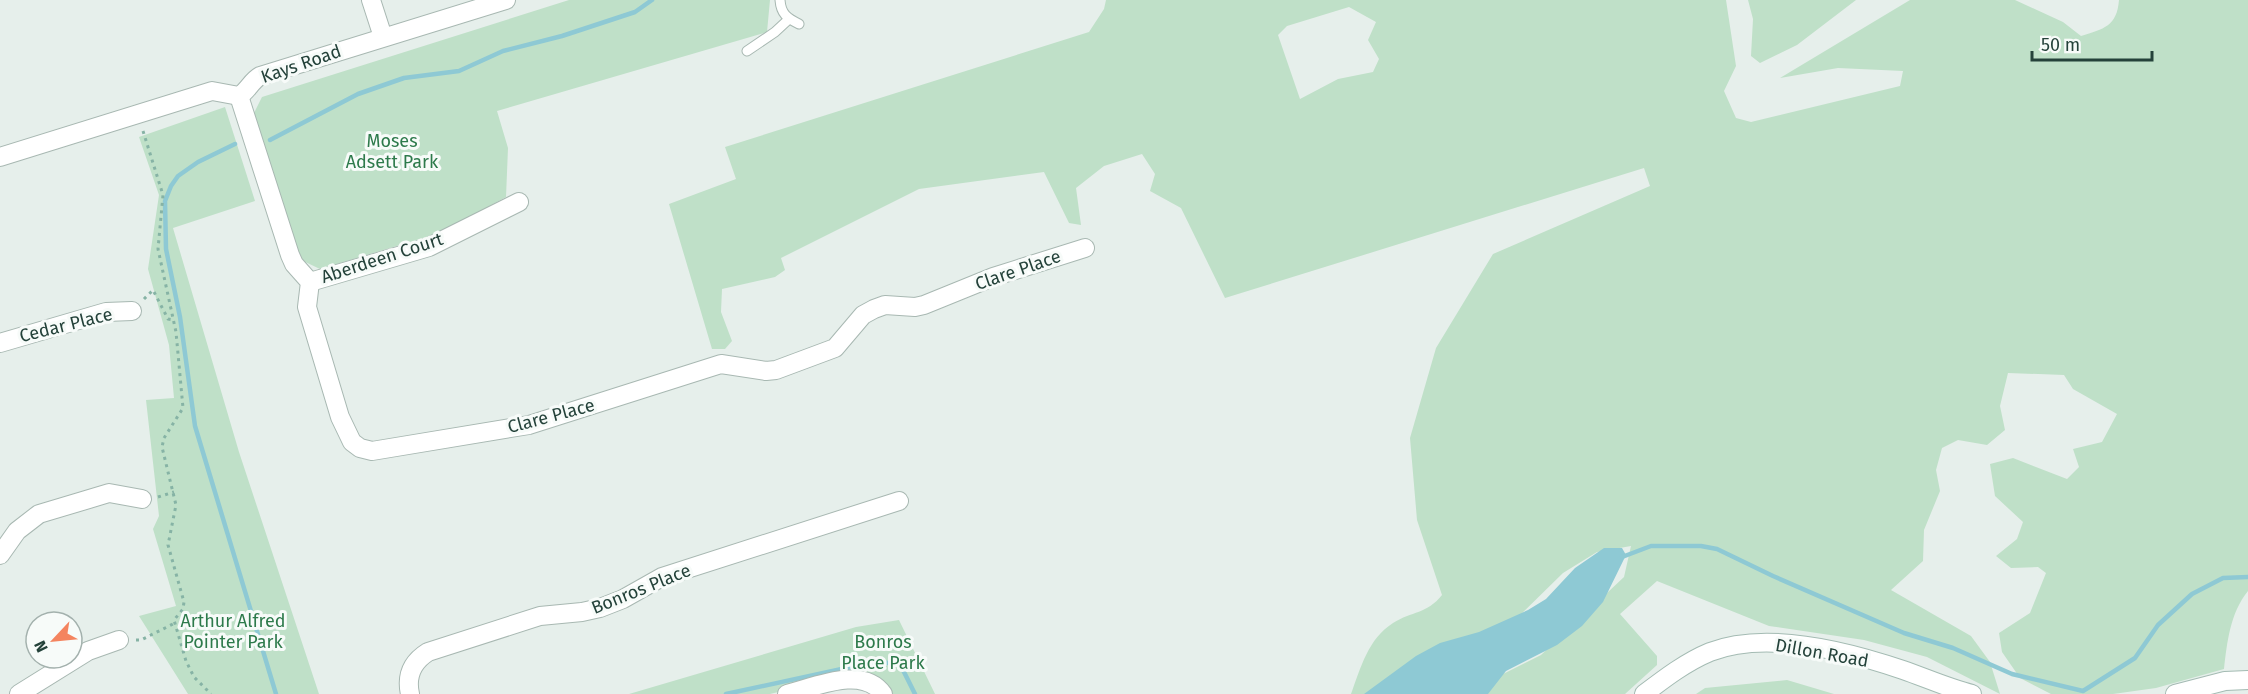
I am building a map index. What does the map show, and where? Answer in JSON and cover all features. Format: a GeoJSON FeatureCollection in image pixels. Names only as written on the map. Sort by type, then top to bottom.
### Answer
{"type":"FeatureCollection","features":[{"type":"Feature","properties":{"kind":"street"},"geometry":{"type":"LineString","coordinates":[[371,0],[383,37]]}},
{"type":"Feature","properties":{"kind":"street","name":"Kays Road"},"geometry":{"type":"LineString","coordinates":[[0,158],[212,91],[239,96],[253,80],[260,76],[506,0]]}},
{"type":"Feature","properties":{"kind":"street"},"geometry":{"type":"LineString","coordinates":[[239,96],[290,255],[294,264],[310,282]]}},
{"type":"Feature","properties":{"kind":"street","name":"Aberdeen Court"},"geometry":{"type":"LineString","coordinates":[[310,282],[429,247],[519,202]]}},
{"type":"Feature","properties":{"kind":"street","name":"Clare Place"},"geometry":{"type":"LineString","coordinates":[[310,282],[307,307],[340,417],[352,442],[360,448],[372,451],[529,425],[721,364],[766,371],[776,370],[835,348],[863,315],[873,309],[885,305],[915,307],[924,305],[975,284],[1085,248]]}},
{"type":"Feature","properties":{"kind":"street","name":"Cedar Place"},"geometry":{"type":"LineString","coordinates":[[0,343],[106,312],[132,311]]}},
{"type":"Feature","properties":{"kind":"street"},"geometry":{"type":"LineString","coordinates":[[0,555],[17,531],[39,514],[109,493],[142,499]]}},
{"type":"Feature","properties":{"kind":"street","name":"Bonros Place"},"geometry":{"type":"LineString","coordinates":[[410,694],[408,686],[411,669],[421,656],[428,652],[540,616],[600,608],[663,577],[899,501]]}},
{"type":"Feature","properties":{"kind":"street"},"geometry":{"type":"LineString","coordinates":[[20,694],[88,651],[119,639]]}},
{"type":"Feature","properties":{"kind":"street","name":"Dillon Road"},"geometry":{"type":"LineString","coordinates":[[1644,694],[1681,667],[1709,653],[1748,643],[1818,648],[1862,658],[1972,694]]}},
{"type":"Feature","properties":{"kind":"street"},"geometry":{"type":"LineString","coordinates":[[787,694],[848,679],[872,682],[883,694]]}},
{"type":"Feature","properties":{"kind":"street"},"geometry":{"type":"LineString","coordinates":[[2175,694],[2225,681],[2248,680]]}},
{"type":"Feature","properties":{"kind":"lane"},"geometry":{"type":"LineString","coordinates":[[780,0],[780,10],[789,19],[799,24]]}},
{"type":"Feature","properties":{"kind":"lane"},"geometry":{"type":"LineString","coordinates":[[747,51],[776,32],[789,19]]}},
{"type":"Feature","properties":{"kind":"path"},"geometry":{"type":"LineString","coordinates":[[137,115],[163,195],[158,249],[174,320],[183,408],[164,438],[162,447],[176,505],[168,545],[184,602],[183,609],[175,616],[175,623],[186,661],[194,677],[211,694]]}},
{"type":"Feature","properties":{"kind":"path"},"geometry":{"type":"LineString","coordinates":[[132,311],[153,290],[168,319],[174,320]]}},
{"type":"Feature","properties":{"kind":"path"},"geometry":{"type":"LineString","coordinates":[[119,639],[141,640],[175,623]]}},
{"type":"Feature","properties":{"kind":"green space","name":"Moses Adsett Park"},"geometry":{"type":"Polygon","coordinates":[[[569,0],[770,0],[767,32],[497,111],[508,148],[506,197],[440,233],[320,269],[299,259],[252,117],[262,97],[569,0]]]}},
{"type":"Feature","properties":{"kind":"green space"},"geometry":{"type":"Polygon","coordinates":[[[1106,0],[1726,0],[1736,66],[1724,91],[1736,118],[1751,122],[1900,86],[1903,71],[1838,68],[1780,78],[1910,0],[2015,0],[2063,22],[2081,36],[2108,25],[2115,16],[2119,0],[2248,0],[2248,591],[2233,618],[2224,669],[2156,688],[2113,694],[2051,694],[2020,678],[2002,652],[1999,633],[2030,613],[2046,573],[2038,567],[2011,568],[1996,556],[2017,539],[2023,522],[1995,496],[1990,464],[2013,458],[2067,479],[2079,467],[2073,449],[2102,442],[2117,414],[2073,389],[2064,375],[2008,373],[2000,406],[2005,430],[1987,445],[1958,440],[1942,448],[1936,470],[1940,491],[1924,530],[1923,561],[1891,590],[1971,636],[1990,662],[2000,694],[1927,657],[1864,640],[1769,626],[1657,581],[1620,614],[1657,656],[1657,665],[1625,694],[1487,694],[1495,678],[1541,655],[1624,577],[1631,546],[1597,552],[1563,573],[1504,631],[1381,694],[1351,694],[1366,654],[1377,637],[1393,623],[1431,606],[1442,595],[1417,520],[1410,438],[1436,348],[1493,254],[1650,186],[1644,168],[1225,298],[1181,208],[1150,191],[1155,174],[1142,154],[1104,166],[1076,188],[1081,225],[1069,223],[1044,172],[919,189],[781,258],[785,270],[775,277],[722,289],[721,312],[732,341],[725,349],[712,349],[669,204],[736,179],[725,147],[1089,32],[1104,9],[1106,0]],[[1349,7],[1287,26],[1278,35],[1300,99],[1338,79],[1373,72],[1379,59],[1368,40],[1376,22],[1349,7]]]}},
{"type":"Feature","properties":{"kind":"green space"},"geometry":{"type":"Polygon","coordinates":[[[1748,0],[1856,0],[1797,45],[1760,63],[1751,56],[1753,19],[1748,0]]]}},
{"type":"Feature","properties":{"kind":"green space","name":"Arthur Alfred Pointer Park"},"geometry":{"type":"Polygon","coordinates":[[[225,107],[255,201],[173,228],[239,452],[319,694],[188,694],[139,616],[176,606],[153,529],[159,516],[146,400],[174,398],[169,345],[148,269],[159,195],[139,137],[225,107]]]}},
{"type":"Feature","properties":{"kind":"green space","name":"Bonros Place Park"},"geometry":{"type":"Polygon","coordinates":[[[899,620],[935,694],[888,694],[848,675],[770,694],[629,694],[856,627],[899,620]]]}},
{"type":"Feature","properties":{"kind":"green space"},"geometry":{"type":"Polygon","coordinates":[[[1787,680],[1834,694],[1696,694],[1705,688],[1787,680]]]}},
{"type":"Feature","properties":{"kind":"water"},"geometry":{"type":"Polygon","coordinates":[[[1604,548],[1622,548],[1626,555],[1603,602],[1582,626],[1557,645],[1506,671],[1488,694],[1364,694],[1416,656],[1440,643],[1479,632],[1528,610],[1546,599],[1575,568],[1604,548]]]}},
{"type":"Feature","properties":{"kind":"waterway"},"geometry":{"type":"LineString","coordinates":[[270,140],[358,94],[404,78],[459,71],[503,51],[562,36],[635,12],[652,0]]}},
{"type":"Feature","properties":{"kind":"waterway"},"geometry":{"type":"LineString","coordinates":[[235,144],[198,162],[178,176],[171,186],[165,201],[166,249],[180,317],[195,426],[276,694]]}},
{"type":"Feature","properties":{"kind":"waterway"},"geometry":{"type":"LineString","coordinates":[[1622,557],[1651,546],[1701,546],[1717,549],[1904,633],[1953,648],[2012,674],[2083,691],[2135,658],[2158,625],[2192,594],[2223,578],[2248,577]]}},
{"type":"Feature","properties":{"kind":"waterway"},"geometry":{"type":"LineString","coordinates":[[726,694],[860,665],[899,662],[915,694]]}}]}
